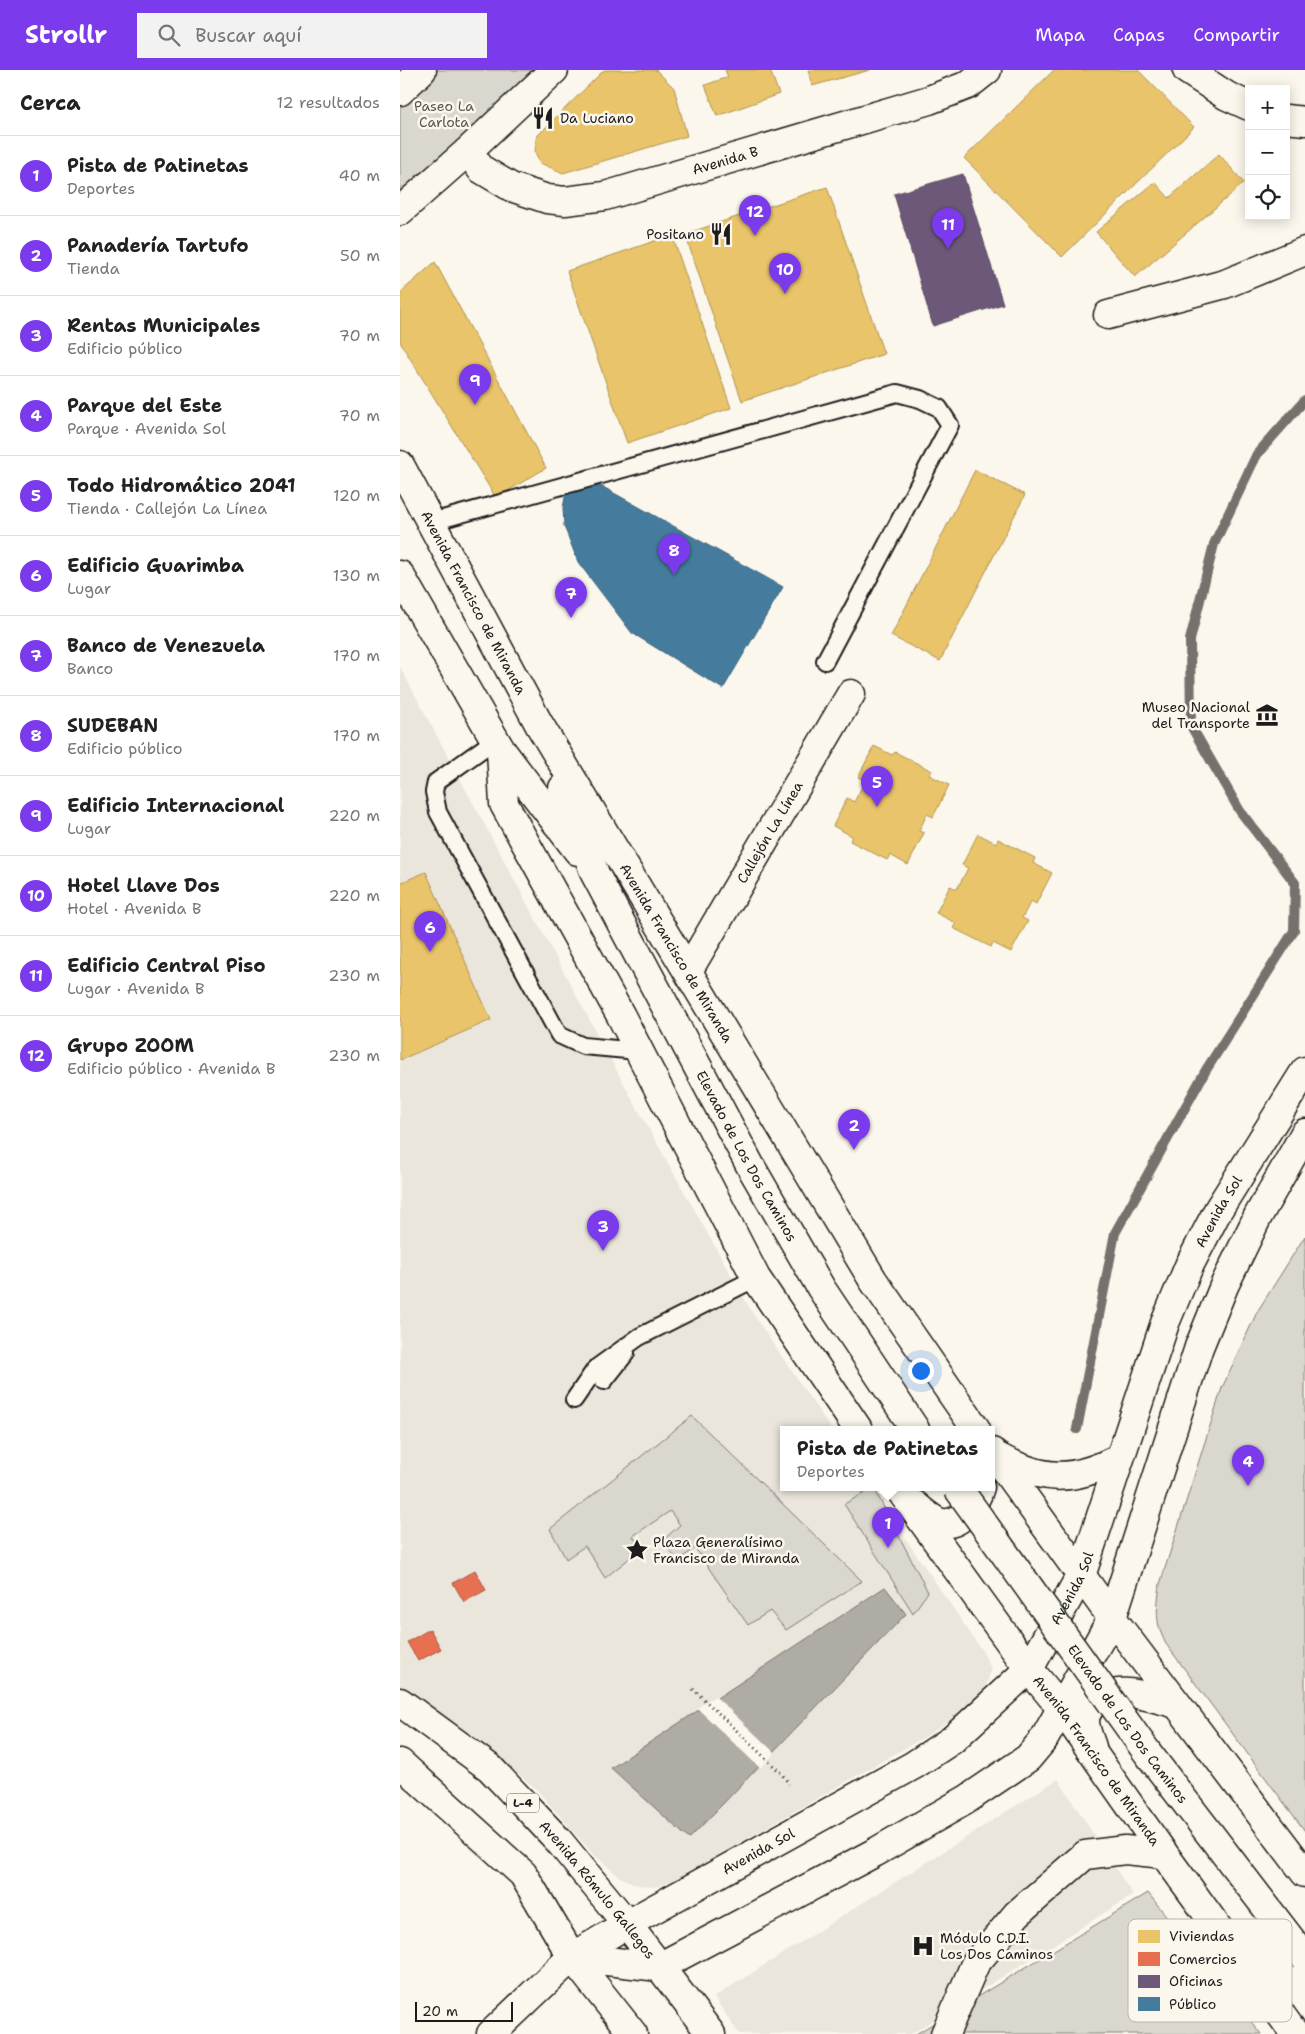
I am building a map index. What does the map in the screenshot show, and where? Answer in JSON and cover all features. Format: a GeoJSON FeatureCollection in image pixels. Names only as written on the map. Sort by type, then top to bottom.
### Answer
{"type":"FeatureCollection","features":[{"type":"Feature","properties":{"kind":"main road"},"geometry":{"type":"LineString","coordinates":[[400,91],[422,70]]}},
{"type":"Feature","properties":{"kind":"main road"},"geometry":{"type":"LineString","coordinates":[[400,211],[468,151],[554,70]]}},
{"type":"Feature","properties":{"kind":"main road","name":"Avenida B"},"geometry":{"type":"LineString","coordinates":[[468,151],[481,170],[511,188],[547,199],[565,201],[605,196],[929,100],[968,85],[988,70]]}},
{"type":"Feature","properties":{"kind":"main road"},"geometry":{"type":"LineString","coordinates":[[1187,70],[1227,96],[1245,104]]}},
{"type":"Feature","properties":{"kind":"main road"},"geometry":{"type":"LineString","coordinates":[[1290,119],[1305,121]]}},
{"type":"Feature","properties":{"kind":"main road"},"geometry":{"type":"LineString","coordinates":[[1108,315],[1225,284],[1305,251]]}},
{"type":"Feature","properties":{"kind":"main road","name":"Avenida Francisco de Miranda"},"geometry":{"type":"LineString","coordinates":[[400,464],[540,724],[873,1280],[974,1426]]}},
{"type":"Feature","properties":{"kind":"main road"},"geometry":{"type":"LineString","coordinates":[[400,575],[498,745],[504,804],[638,1051],[756,1278],[856,1426]]}},
{"type":"Feature","properties":{"kind":"main road","name":"Callejón La Línea"},"geometry":{"type":"LineString","coordinates":[[688,971],[851,694]]}},
{"type":"Feature","properties":{"kind":"main road","name":"Elevado de Los Dos Caminos"},"geometry":{"type":"LineString","coordinates":[[540,724],[595,874],[751,1167],[821,1288],[913,1426]]}},
{"type":"Feature","properties":{"kind":"main road","name":"Elevado de Los Dos Caminos"},"geometry":{"type":"LineString","coordinates":[[498,745],[595,874]]}},
{"type":"Feature","properties":{"kind":"main road","name":"Avenida Sol"},"geometry":{"type":"LineString","coordinates":[[492,2034],[572,1957],[627,1924],[914,1765],[952,1740],[1029,1669],[1082,1573],[1165,1324],[1189,1266],[1218,1210],[1305,1071]]}},
{"type":"Feature","properties":{"kind":"main road"},"geometry":{"type":"LineString","coordinates":[[572,1957],[659,1967],[874,1853],[966,1800],[1028,1758],[1044,1739],[1062,1709],[1112,1618],[1199,1347],[1224,1286],[1258,1216],[1305,1134]]}},
{"type":"Feature","properties":{"kind":"main road"},"geometry":{"type":"LineString","coordinates":[[995,1454],[1022,1470],[1050,1476],[1074,1475],[1091,1471],[1119,1458]]}},
{"type":"Feature","properties":{"kind":"main road"},"geometry":{"type":"LineString","coordinates":[[995,1456],[1082,1573],[1112,1618],[1305,1873]]}},
{"type":"Feature","properties":{"kind":"main road","name":"Elevado de Los Dos Caminos"},"geometry":{"type":"LineString","coordinates":[[960,1491],[1147,1752],[1275,1919]]}},
{"type":"Feature","properties":{"kind":"main road"},"geometry":{"type":"LineString","coordinates":[[903,1493],[936,1520],[948,1522],[959,1518],[971,1508],[978,1491]]}},
{"type":"Feature","properties":{"kind":"main road","name":"Avenida Francisco de Miranda"},"geometry":{"type":"LineString","coordinates":[[903,1493],[1029,1669],[1062,1709],[1211,1919]]}},
{"type":"Feature","properties":{"kind":"main road"},"geometry":{"type":"LineString","coordinates":[[1115,1784],[1093,1750],[1087,1732],[1084,1718],[1090,1707],[1098,1698],[1110,1692],[1137,1694],[1178,1704]]}},
{"type":"Feature","properties":{"kind":"main road","name":"Avenida Rómulo Gallegos"},"geometry":{"type":"LineString","coordinates":[[400,1702],[490,1768],[558,1840],[627,1924],[711,2034]]}},
{"type":"Feature","properties":{"kind":"main road"},"geometry":{"type":"LineString","coordinates":[[400,1763],[523,1874],[572,1957],[633,2034]]}},
{"type":"Feature","properties":{"kind":"main road"},"geometry":{"type":"LineString","coordinates":[[945,2034],[975,1964],[1017,1914],[1085,1855],[1125,1850],[1164,1854]]}},
{"type":"Feature","properties":{"kind":"main road","name":"Elevado de Los Dos Caminos"},"geometry":{"type":"LineString","coordinates":[[1292,1941],[1305,1958]]}},
{"type":"Feature","properties":{"kind":"main road","name":"Avenida Francisco de Miranda"},"geometry":{"type":"LineString","coordinates":[[1286,2022],[1295,2034]]}},
{"type":"Feature","properties":{"kind":"lane"},"geometry":{"type":"LineString","coordinates":[[432,522],[897,393],[920,399],[939,408],[950,425],[825,661]]}},
{"type":"Feature","properties":{"kind":"lane"},"geometry":{"type":"LineString","coordinates":[[498,745],[436,782],[434,792],[438,812],[559,1035],[583,1046],[638,1051]]}},
{"type":"Feature","properties":{"kind":"lane"},"geometry":{"type":"LineString","coordinates":[[574,1400],[596,1368],[639,1337],[756,1278]]}},
{"type":"Feature","properties":{"kind":"lane"},"geometry":{"type":"LineString","coordinates":[[604,1381],[639,1337]]}},
{"type":"Feature","properties":{"kind":"path"},"geometry":{"type":"LineString","coordinates":[[693,1689],[782,1773],[789,1784]]}},
{"type":"Feature","properties":{"kind":"shaded area"},"geometry":{"type":"Polygon","coordinates":[[[400,667],[632,1099],[753,1314],[829,1426],[780,1426],[780,1491],[873,1491],[983,1652],[991,1669],[985,1691],[969,1707],[928,1735],[673,1881],[655,1887],[637,1885],[620,1877],[592,1853],[535,1788],[460,1726],[400,1688],[400,667]]]}},
{"type":"Feature","properties":{"kind":"shaded area"},"geometry":{"type":"Polygon","coordinates":[[[885,1587],[906,1614],[689,1839],[611,1768],[885,1587]]]}},
{"type":"Feature","properties":{"kind":"shaded area","name":"Módulo C.D.I. Los Dos Caminos"},"geometry":{"type":"Polygon","coordinates":[[[1058,1779],[1133,1895],[911,2034],[739,2034],[714,1997],[1058,1779]]]}},
{"type":"Feature","properties":{"kind":"green space","name":"Paseo La Carlota"},"geometry":{"type":"Polygon","coordinates":[[[422,70],[554,70],[400,211],[400,91],[422,70]]]}},
{"type":"Feature","properties":{"kind":"green space"},"geometry":{"type":"Polygon","coordinates":[[[1305,1236],[1305,1831],[1166,1644],[1157,1615],[1160,1584],[1222,1388],[1257,1312],[1305,1236]]]}},
{"type":"Feature","properties":{"kind":"green space"},"geometry":{"type":"Polygon","coordinates":[[[692,1416],[862,1581],[786,1630],[770,1611],[748,1625],[695,1548],[678,1561],[662,1541],[680,1525],[670,1511],[633,1536],[641,1549],[605,1578],[585,1546],[566,1559],[550,1529],[692,1416]]]}},
{"type":"Feature","properties":{"kind":"green space"},"geometry":{"type":"Polygon","coordinates":[[[868,1491],[876,1491],[928,1592],[913,1613],[844,1504],[868,1491]]]}},
{"type":"Feature","properties":{"kind":"green space"},"geometry":{"type":"Polygon","coordinates":[[[1148,1893],[1169,1919],[1128,1919],[1128,2022],[1251,2022],[1261,2034],[916,2034],[1148,1893]]]}},
{"type":"Feature","properties":{"kind":"pier"},"geometry":{"type":"Polygon","coordinates":[[[715,1696],[775,1753],[760,1768],[697,1708],[715,1696]]]}},
{"type":"Feature","properties":{"kind":"building: Viviendas"},"geometry":{"type":"Polygon","coordinates":[[[604,70],[656,70],[674,88],[687,136],[563,173],[540,163],[535,152],[537,136],[604,70]]]}},
{"type":"Feature","properties":{"kind":"building: Viviendas"},"geometry":{"type":"Polygon","coordinates":[[[725,70],[770,70],[779,94],[717,116],[705,85],[728,77],[725,70]]]}},
{"type":"Feature","properties":{"kind":"building: Viviendas"},"geometry":{"type":"Polygon","coordinates":[[[808,70],[870,70],[812,86],[808,70]]]}},
{"type":"Feature","properties":{"kind":"building: Viviendas"},"geometry":{"type":"Polygon","coordinates":[[[1054,70],[1138,70],[1194,127],[1062,257],[964,158],[1054,70]]]}},
{"type":"Feature","properties":{"kind":"building: Viviendas"},"geometry":{"type":"Polygon","coordinates":[[[1219,154],[1244,183],[1135,277],[1096,232],[1155,182],[1169,198],[1219,154]]]}},
{"type":"Feature","properties":{"kind":"building: Viviendas"},"geometry":{"type":"Polygon","coordinates":[[[827,187],[884,354],[742,401],[685,234],[827,187]]]}},
{"type":"Feature","properties":{"kind":"building: Viviendas"},"geometry":{"type":"Polygon","coordinates":[[[672,235],[731,408],[627,443],[567,271],[672,235]]]}},
{"type":"Feature","properties":{"kind":"building: Viviendas"},"geometry":{"type":"Polygon","coordinates":[[[435,262],[546,468],[496,498],[400,342],[400,293],[435,262]]]}},
{"type":"Feature","properties":{"kind":"building: Viviendas"},"geometry":{"type":"Polygon","coordinates":[[[975,470],[1025,495],[940,661],[891,636],[975,470]]]}},
{"type":"Feature","properties":{"kind":"building: Viviendas"},"geometry":{"type":"Polygon","coordinates":[[[874,746],[892,755],[895,752],[932,771],[929,775],[949,785],[933,817],[927,814],[919,831],[924,833],[908,865],[890,855],[887,860],[850,841],[852,836],[833,826],[847,798],[854,802],[865,781],[858,777],[874,746]]]}},
{"type":"Feature","properties":{"kind":"building: Viviendas"},"geometry":{"type":"Polygon","coordinates":[[[978,834],[996,843],[998,839],[1035,858],[1033,863],[1052,873],[1036,904],[1031,901],[1022,918],[1028,921],[1011,952],[993,943],[991,947],[953,928],[956,923],[936,913],[950,886],[957,889],[968,868],[962,865],[978,834]]]}},
{"type":"Feature","properties":{"kind":"building: Viviendas"},"geometry":{"type":"Polygon","coordinates":[[[426,872],[491,1020],[400,1060],[400,883],[426,872]]]}},
{"type":"Feature","properties":{"kind":"building: Comercios"},"geometry":{"type":"Polygon","coordinates":[[[475,1570],[486,1590],[464,1602],[453,1583],[475,1570]]]}},
{"type":"Feature","properties":{"kind":"building: Comercios"},"geometry":{"type":"Polygon","coordinates":[[[430,1629],[441,1649],[418,1661],[407,1642],[430,1629]]]}},
{"type":"Feature","properties":{"kind":"building: Oficinas"},"geometry":{"type":"Polygon","coordinates":[[[963,174],[1003,304],[933,326],[894,194],[963,174]]]}},
{"type":"Feature","properties":{"kind":"building: Público"},"geometry":{"type":"Polygon","coordinates":[[[591,484],[603,487],[783,587],[723,689],[632,633],[578,562],[564,526],[563,508],[566,492],[591,484]]]}},
{"type":"Feature","properties":{"kind":"waterway"},"geometry":{"type":"LineString","coordinates":[[1077,1429],[1115,1233],[1206,1070],[1294,931],[1295,883],[1240,811],[1191,726],[1190,640],[1214,544],[1257,454],[1305,400]]}},
{"type":"Feature","properties":{"kind":"place","name":"Da Luciano"},"geometry":{"type":"Point","coordinates":[543,118]}},
{"type":"Feature","properties":{"kind":"place","name":"Positano"},"geometry":{"type":"Point","coordinates":[721,234]}},
{"type":"Feature","properties":{"kind":"place","name":"Grupo ZOOM"},"geometry":{"type":"Point","coordinates":[755,236]}},
{"type":"Feature","properties":{"kind":"place","name":"Edificio Central Piso"},"geometry":{"type":"Point","coordinates":[948,249]}},
{"type":"Feature","properties":{"kind":"place","name":"Hotel Llave Dos"},"geometry":{"type":"Point","coordinates":[785,294]}},
{"type":"Feature","properties":{"kind":"place","name":"Edificio Internacional"},"geometry":{"type":"Point","coordinates":[475,405]}},
{"type":"Feature","properties":{"kind":"place","name":"SUDEBAN"},"geometry":{"type":"Point","coordinates":[674,575]}},
{"type":"Feature","properties":{"kind":"place","name":"Banco de Venezuela"},"geometry":{"type":"Point","coordinates":[571,618]}},
{"type":"Feature","properties":{"kind":"place","name":"Museo Nacional del Transporte"},"geometry":{"type":"Point","coordinates":[1267,715]}},
{"type":"Feature","properties":{"kind":"place","name":"Todo Hidromático 2041"},"geometry":{"type":"Point","coordinates":[877,807]}},
{"type":"Feature","properties":{"kind":"place","name":"Edificio Guarimba"},"geometry":{"type":"Point","coordinates":[430,952]}},
{"type":"Feature","properties":{"kind":"place","name":"Panadería Tartufo"},"geometry":{"type":"Point","coordinates":[854,1150]}},
{"type":"Feature","properties":{"kind":"place","name":"Rentas Municipales"},"geometry":{"type":"Point","coordinates":[603,1251]}},
{"type":"Feature","properties":{"kind":"place","name":"Parque del Este"},"geometry":{"type":"Point","coordinates":[1248,1486]}},
{"type":"Feature","properties":{"kind":"place","name":"Pista de Patinetas"},"geometry":{"type":"Point","coordinates":[888,1548]}},
{"type":"Feature","properties":{"kind":"place","name":"Plaza Generalísimo Francisco de Miranda"},"geometry":{"type":"Point","coordinates":[637,1550]}},
{"type":"Feature","properties":{"kind":"place","name":"Módulo C.D.I. Los Dos Caminos"},"geometry":{"type":"Point","coordinates":[923,1946]}}]}
